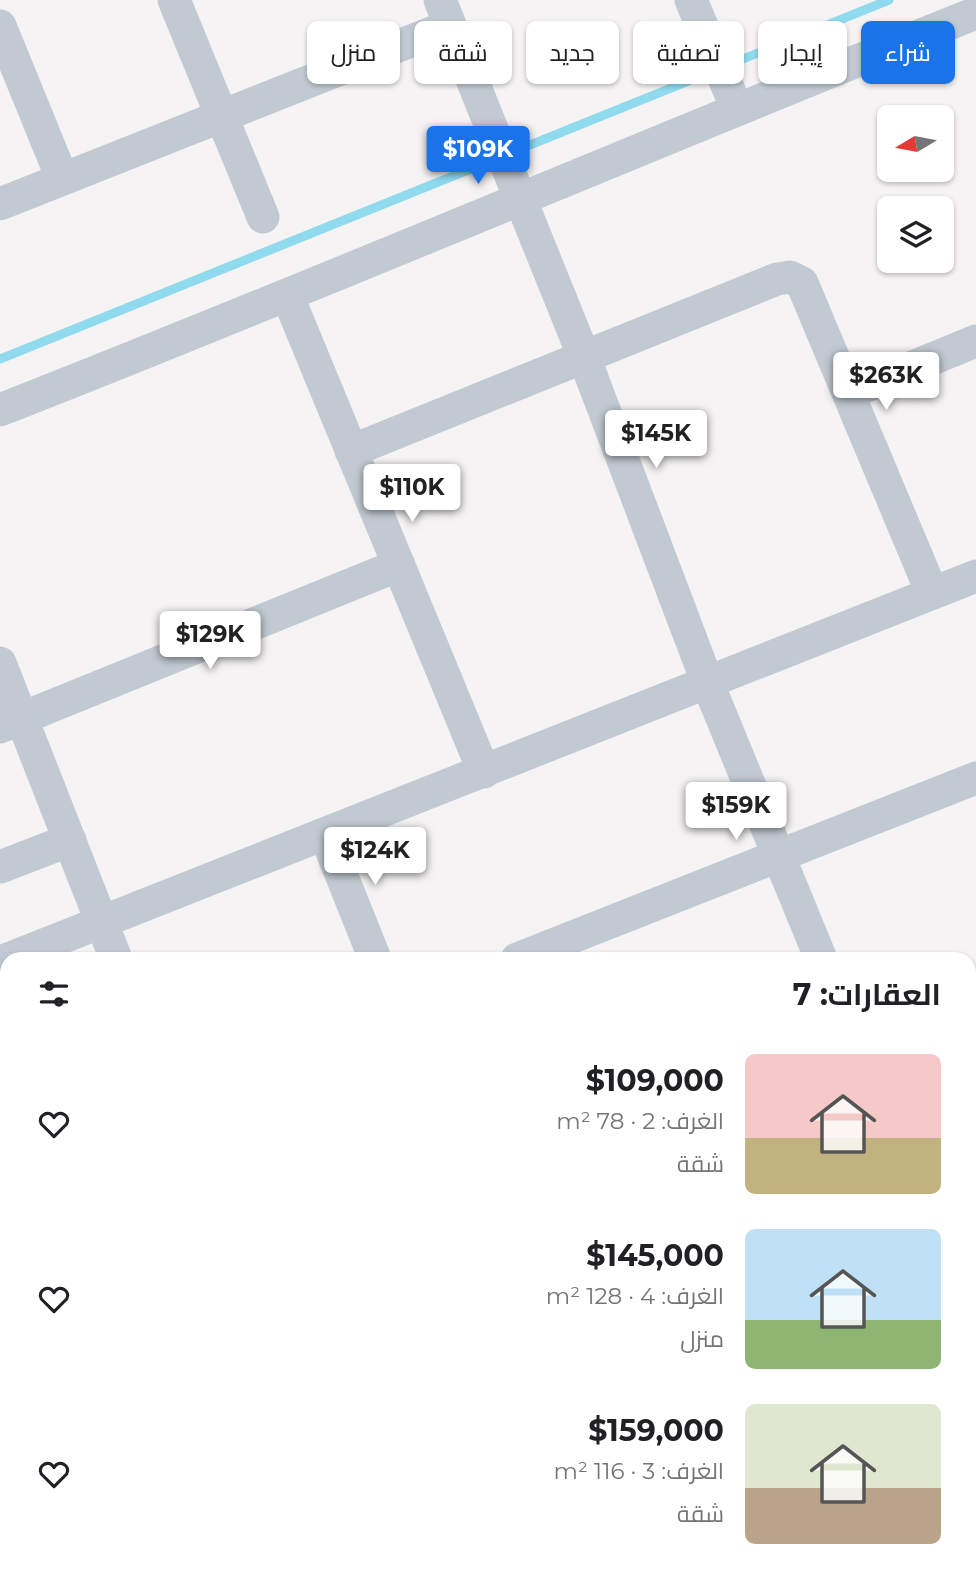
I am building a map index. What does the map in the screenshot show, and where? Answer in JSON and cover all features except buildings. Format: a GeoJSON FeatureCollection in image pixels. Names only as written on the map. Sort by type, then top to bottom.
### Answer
{"type":"FeatureCollection","features":[{"type":"Feature","properties":{"kind":"street"},"geometry":{"type":"LineString","coordinates":[[174,0],[263,217]]}},
{"type":"Feature","properties":{"kind":"street"},"geometry":{"type":"LineString","coordinates":[[691,0],[737,109]]}},
{"type":"Feature","properties":{"kind":"street"},"geometry":{"type":"LineString","coordinates":[[0,204],[223,118],[445,13],[583,357],[708,684],[818,952]]}},
{"type":"Feature","properties":{"kind":"street"},"geometry":{"type":"LineString","coordinates":[[0,410],[288,298],[519,197],[976,13]]}},
{"type":"Feature","properties":{"kind":"street"},"geometry":{"type":"LineString","coordinates":[[0,26],[62,178]]}},
{"type":"Feature","properties":{"kind":"street"},"geometry":{"type":"LineString","coordinates":[[351,450],[790,277],[802,283],[932,593]]}},
{"type":"Feature","properties":{"kind":"street"},"geometry":{"type":"LineString","coordinates":[[288,298],[484,772]]}},
{"type":"Feature","properties":{"kind":"street"},"geometry":{"type":"LineString","coordinates":[[849,393],[976,341]]}},
{"type":"Feature","properties":{"kind":"street"},"geometry":{"type":"LineString","coordinates":[[11,722],[399,565]]}},
{"type":"Feature","properties":{"kind":"street"},"geometry":{"type":"LineString","coordinates":[[25,952],[976,576]]}},
{"type":"Feature","properties":{"kind":"street"},"geometry":{"type":"LineString","coordinates":[[0,663],[11,722],[70,840],[113,952]]}},
{"type":"Feature","properties":{"kind":"street"},"geometry":{"type":"LineString","coordinates":[[535,952],[976,778]]}},
{"type":"Feature","properties":{"kind":"street"},"geometry":{"type":"LineString","coordinates":[[325,834],[372,952]]}},
{"type":"Feature","properties":{"kind":"street"},"geometry":{"type":"LineString","coordinates":[[0,867],[70,840]]}},
{"type":"Feature","properties":{"kind":"waterway"},"geometry":{"type":"LineString","coordinates":[[0,359],[889,0]]}}]}
